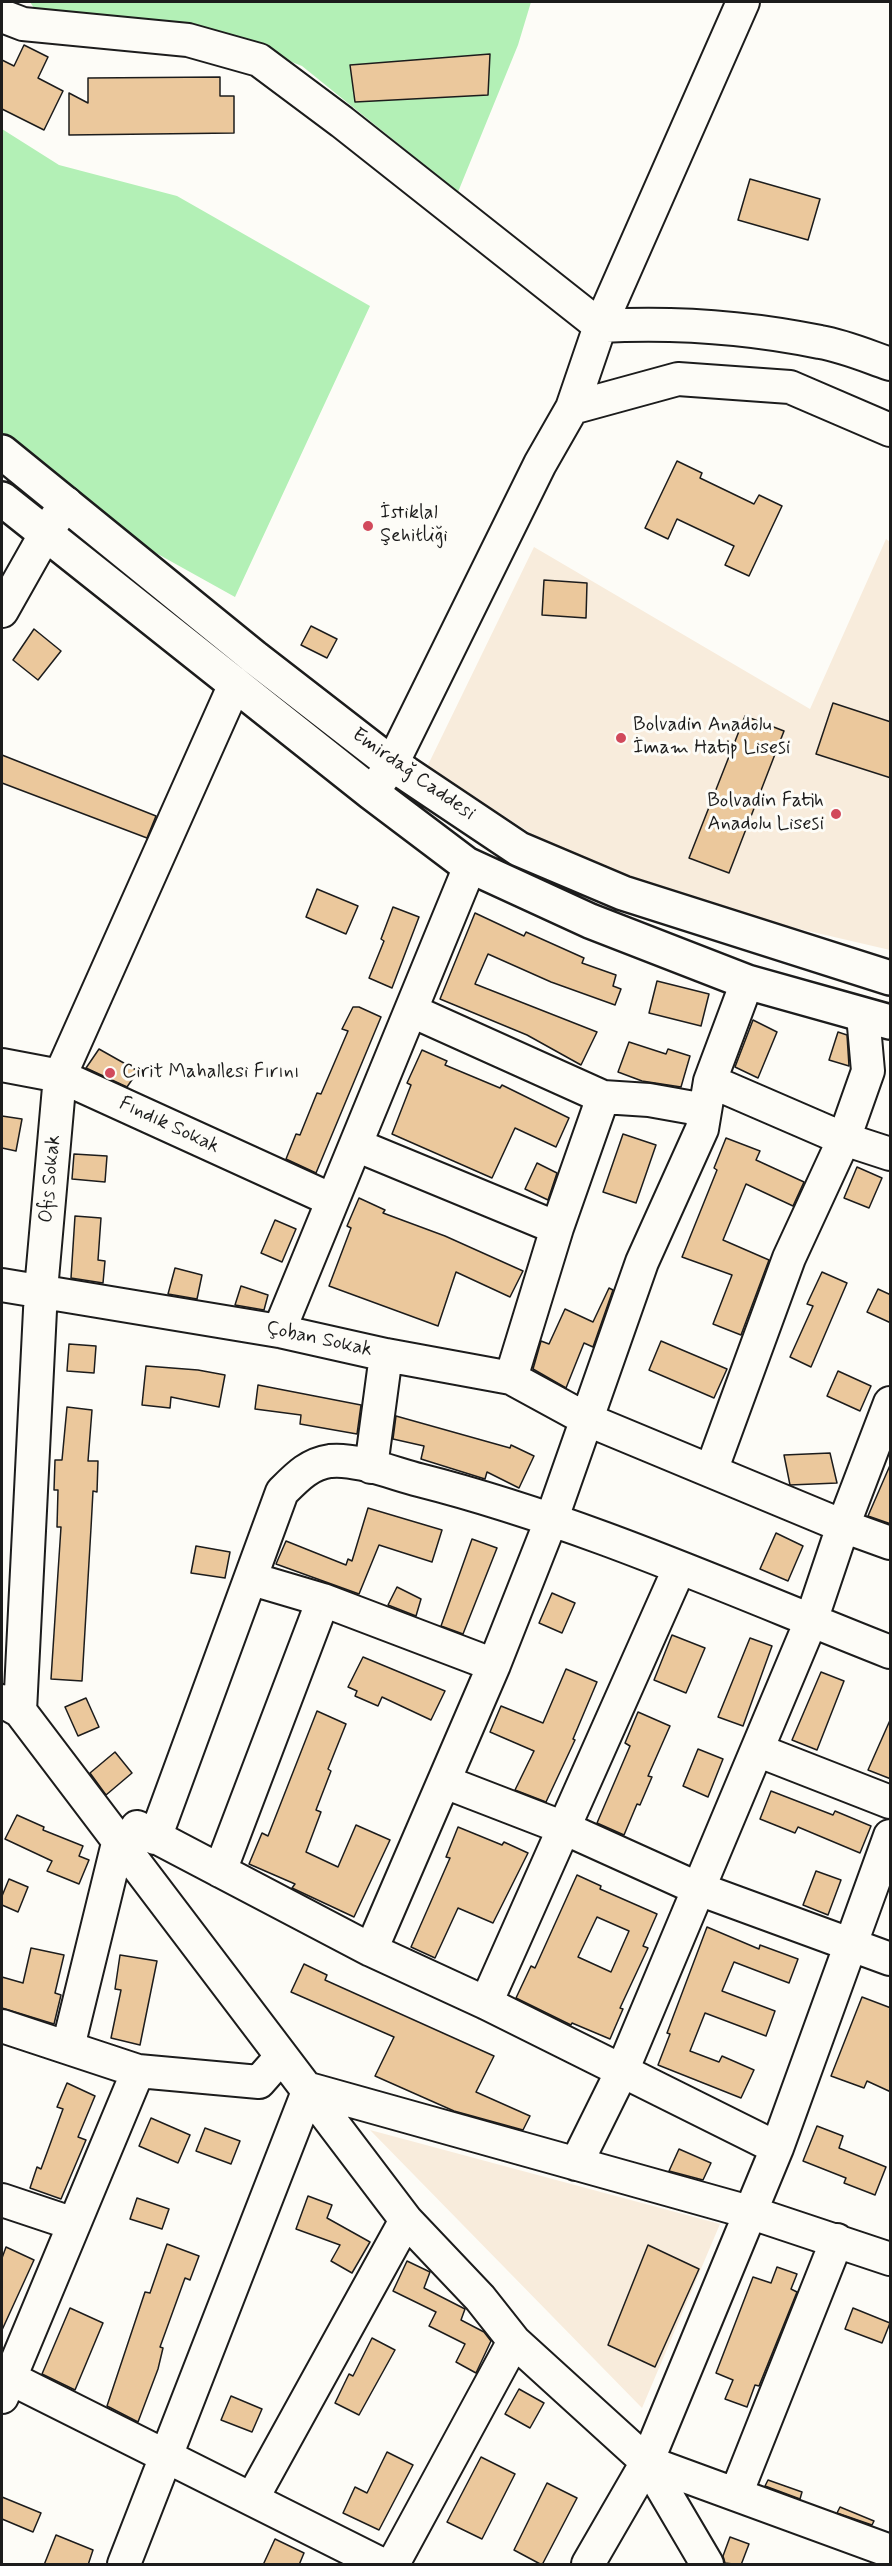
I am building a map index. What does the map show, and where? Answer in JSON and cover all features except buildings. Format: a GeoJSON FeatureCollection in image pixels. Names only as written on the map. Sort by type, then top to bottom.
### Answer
{"type":"FeatureCollection","features":[{"type":"Feature","properties":{"kind":"main road","name":"Emirdağ Caddesi"},"geometry":{"type":"LineString","coordinates":[[2,452],[254,657],[392,764],[519,849],[623,893],[891,978]]}},
{"type":"Feature","properties":{"kind":"main road","name":"Emirdağ Caddesi"},"geometry":{"type":"LineString","coordinates":[[2,500],[372,793],[470,866],[590,921],[747,982],[877,1018]]}},
{"type":"Feature","properties":{"kind":"street"},"geometry":{"type":"LineString","coordinates":[[372,793],[392,764],[540,464],[572,408],[600,326],[743,2]]}},
{"type":"Feature","properties":{"kind":"street"},"geometry":{"type":"LineString","coordinates":[[2,16],[23,24],[188,40],[259,60],[351,129],[600,326],[645,323],[724,326],[822,342],[891,364]]}},
{"type":"Feature","properties":{"kind":"street"},"geometry":{"type":"LineString","coordinates":[[572,408],[678,379],[790,387],[891,429]]}},
{"type":"Feature","properties":{"kind":"street"},"geometry":{"type":"LineString","coordinates":[[2,611],[9,580],[46,533],[66,502]]}},
{"type":"Feature","properties":{"kind":"street","name":"Ofis Sokak"},"geometry":{"type":"LineString","coordinates":[[11,1706],[41,1290],[60,1076],[235,684]]}},
{"type":"Feature","properties":{"kind":"street"},"geometry":{"type":"LineString","coordinates":[[279,1331],[470,866]]}},
{"type":"Feature","properties":{"kind":"street"},"geometry":{"type":"LineString","coordinates":[[371,1950],[445,1782],[552,1518],[642,1262],[702,1129],[707,1095],[747,982]]}},
{"type":"Feature","properties":{"kind":"street"},"geometry":{"type":"LineString","coordinates":[[412,1011],[603,1097],[649,1100],[707,1095],[891,1154]]}},
{"type":"Feature","properties":{"kind":"street"},"geometry":{"type":"LineString","coordinates":[[711,1471],[789,1258],[844,1139],[868,1071],[877,1018]]}},
{"type":"Feature","properties":{"kind":"street","name":"Fındık Sokak"},"geometry":{"type":"LineString","coordinates":[[2,1065],[60,1076],[332,1200]]}},
{"type":"Feature","properties":{"kind":"street"},"geometry":{"type":"LineString","coordinates":[[511,1378],[557,1228],[603,1097]]}},
{"type":"Feature","properties":{"kind":"street"},"geometry":{"type":"LineString","coordinates":[[356,1145],[557,1228]]}},
{"type":"Feature","properties":{"kind":"street","name":"Çoban Sokak"},"geometry":{"type":"LineString","coordinates":[[2,1285],[279,1331],[386,1355],[511,1378],[588,1420],[843,1526],[891,1543]]}},
{"type":"Feature","properties":{"kind":"street"},"geometry":{"type":"LineString","coordinates":[[371,1467],[386,1355]]}},
{"type":"Feature","properties":{"kind":"street"},"geometry":{"type":"LineString","coordinates":[[576,2164],[622,2071],[811,1621],[843,1526],[891,1403]]}},
{"type":"Feature","properties":{"kind":"street"},"geometry":{"type":"LineString","coordinates":[[155,1838],[252,1579],[282,1492],[306,1468],[332,1461],[371,1467],[463,1491],[552,1518],[891,1652]]}},
{"type":"Feature","properties":{"kind":"street"},"geometry":{"type":"LineString","coordinates":[[486,2002],[679,1569]]}},
{"type":"Feature","properties":{"kind":"street"},"geometry":{"type":"LineString","coordinates":[[252,1579],[323,1600],[494,1665]]}},
{"type":"Feature","properties":{"kind":"street"},"geometry":{"type":"LineString","coordinates":[[220,1871],[323,1600]]}},
{"type":"Feature","properties":{"kind":"street"},"geometry":{"type":"LineString","coordinates":[[11,1706],[119,1839],[280,2057],[309,2089],[406,2220],[480,2298],[514,2341],[647,2462],[708,2565]]}},
{"type":"Feature","properties":{"kind":"street"},"geometry":{"type":"LineString","coordinates":[[757,1750],[891,1802]]}},
{"type":"Feature","properties":{"kind":"street"},"geometry":{"type":"LineString","coordinates":[[445,1782],[564,1827],[699,1888],[891,1959]]}},
{"type":"Feature","properties":{"kind":"street"},"geometry":{"type":"LineString","coordinates":[[85,1795],[155,1838],[371,1950],[486,2002],[777,2148]]}},
{"type":"Feature","properties":{"kind":"street"},"geometry":{"type":"LineString","coordinates":[[588,2565],[647,2462],[777,2148],[891,1836]]}},
{"type":"Feature","properties":{"kind":"street"},"geometry":{"type":"LineString","coordinates":[[68,2047],[119,1839]]}},
{"type":"Feature","properties":{"kind":"street"},"geometry":{"type":"LineString","coordinates":[[2,2026],[138,2071],[259,2082],[280,2057]]}},
{"type":"Feature","properties":{"kind":"street"},"geometry":{"type":"LineString","coordinates":[[138,2071],[4,2383],[168,2457],[381,2565]]}},
{"type":"Feature","properties":{"kind":"street"},"geometry":{"type":"LineString","coordinates":[[309,2089],[749,2212],[837,2240],[888,2252]]}},
{"type":"Feature","properties":{"kind":"street"},"geometry":{"type":"LineString","coordinates":[[124,2565],[168,2457],[309,2089]]}},
{"type":"Feature","properties":{"kind":"street"},"geometry":{"type":"LineString","coordinates":[[2,2200],[74,2224]]}},
{"type":"Feature","properties":{"kind":"street"},"geometry":{"type":"LineString","coordinates":[[252,2499],[406,2220]]}},
{"type":"Feature","properties":{"kind":"street"},"geometry":{"type":"LineString","coordinates":[[736,2494],[837,2240]]}},
{"type":"Feature","properties":{"kind":"street"},"geometry":{"type":"LineString","coordinates":[[393,2565],[514,2341]]}},
{"type":"Feature","properties":{"kind":"street"},"geometry":{"type":"LineString","coordinates":[[647,2462],[891,2551]]}},
{"type":"Feature","properties":{"kind":"shaded area","name":"Bolvadin Anadolu İmam Hatip Lisesi"},"geometry":{"type":"Polygon","coordinates":[[[886,539],[890,542],[890,950],[671,899],[557,850],[427,767],[534,547],[810,709],[886,539]]]}},
{"type":"Feature","properties":{"kind":"shaded area"},"geometry":{"type":"Polygon","coordinates":[[[370,2130],[720,2224],[642,2408],[370,2130]]]}},
{"type":"Feature","properties":{"kind":"green space"},"geometry":{"type":"Polygon","coordinates":[[[30,2],[531,2],[518,45],[458,192],[302,66],[195,24],[34,8],[30,2]]]}},
{"type":"Feature","properties":{"kind":"green space"},"geometry":{"type":"Polygon","coordinates":[[[2,129],[59,165],[177,196],[370,306],[235,597],[66,503],[2,455],[2,129]]]}},
{"type":"Feature","properties":{"kind":"place","name":"İstiklal Şehitliği"},"geometry":{"type":"Point","coordinates":[368,526]}},
{"type":"Feature","properties":{"kind":"place","name":"Bolvadin Anadolu İmam Hatip Lisesi"},"geometry":{"type":"Point","coordinates":[621,738]}},
{"type":"Feature","properties":{"kind":"place","name":"Bolvadin Fatih Anadolu Lisesi"},"geometry":{"type":"Point","coordinates":[836,814]}},
{"type":"Feature","properties":{"kind":"place","name":"Cirit Mahallesi Fırını"},"geometry":{"type":"Point","coordinates":[110,1073]}}]}
